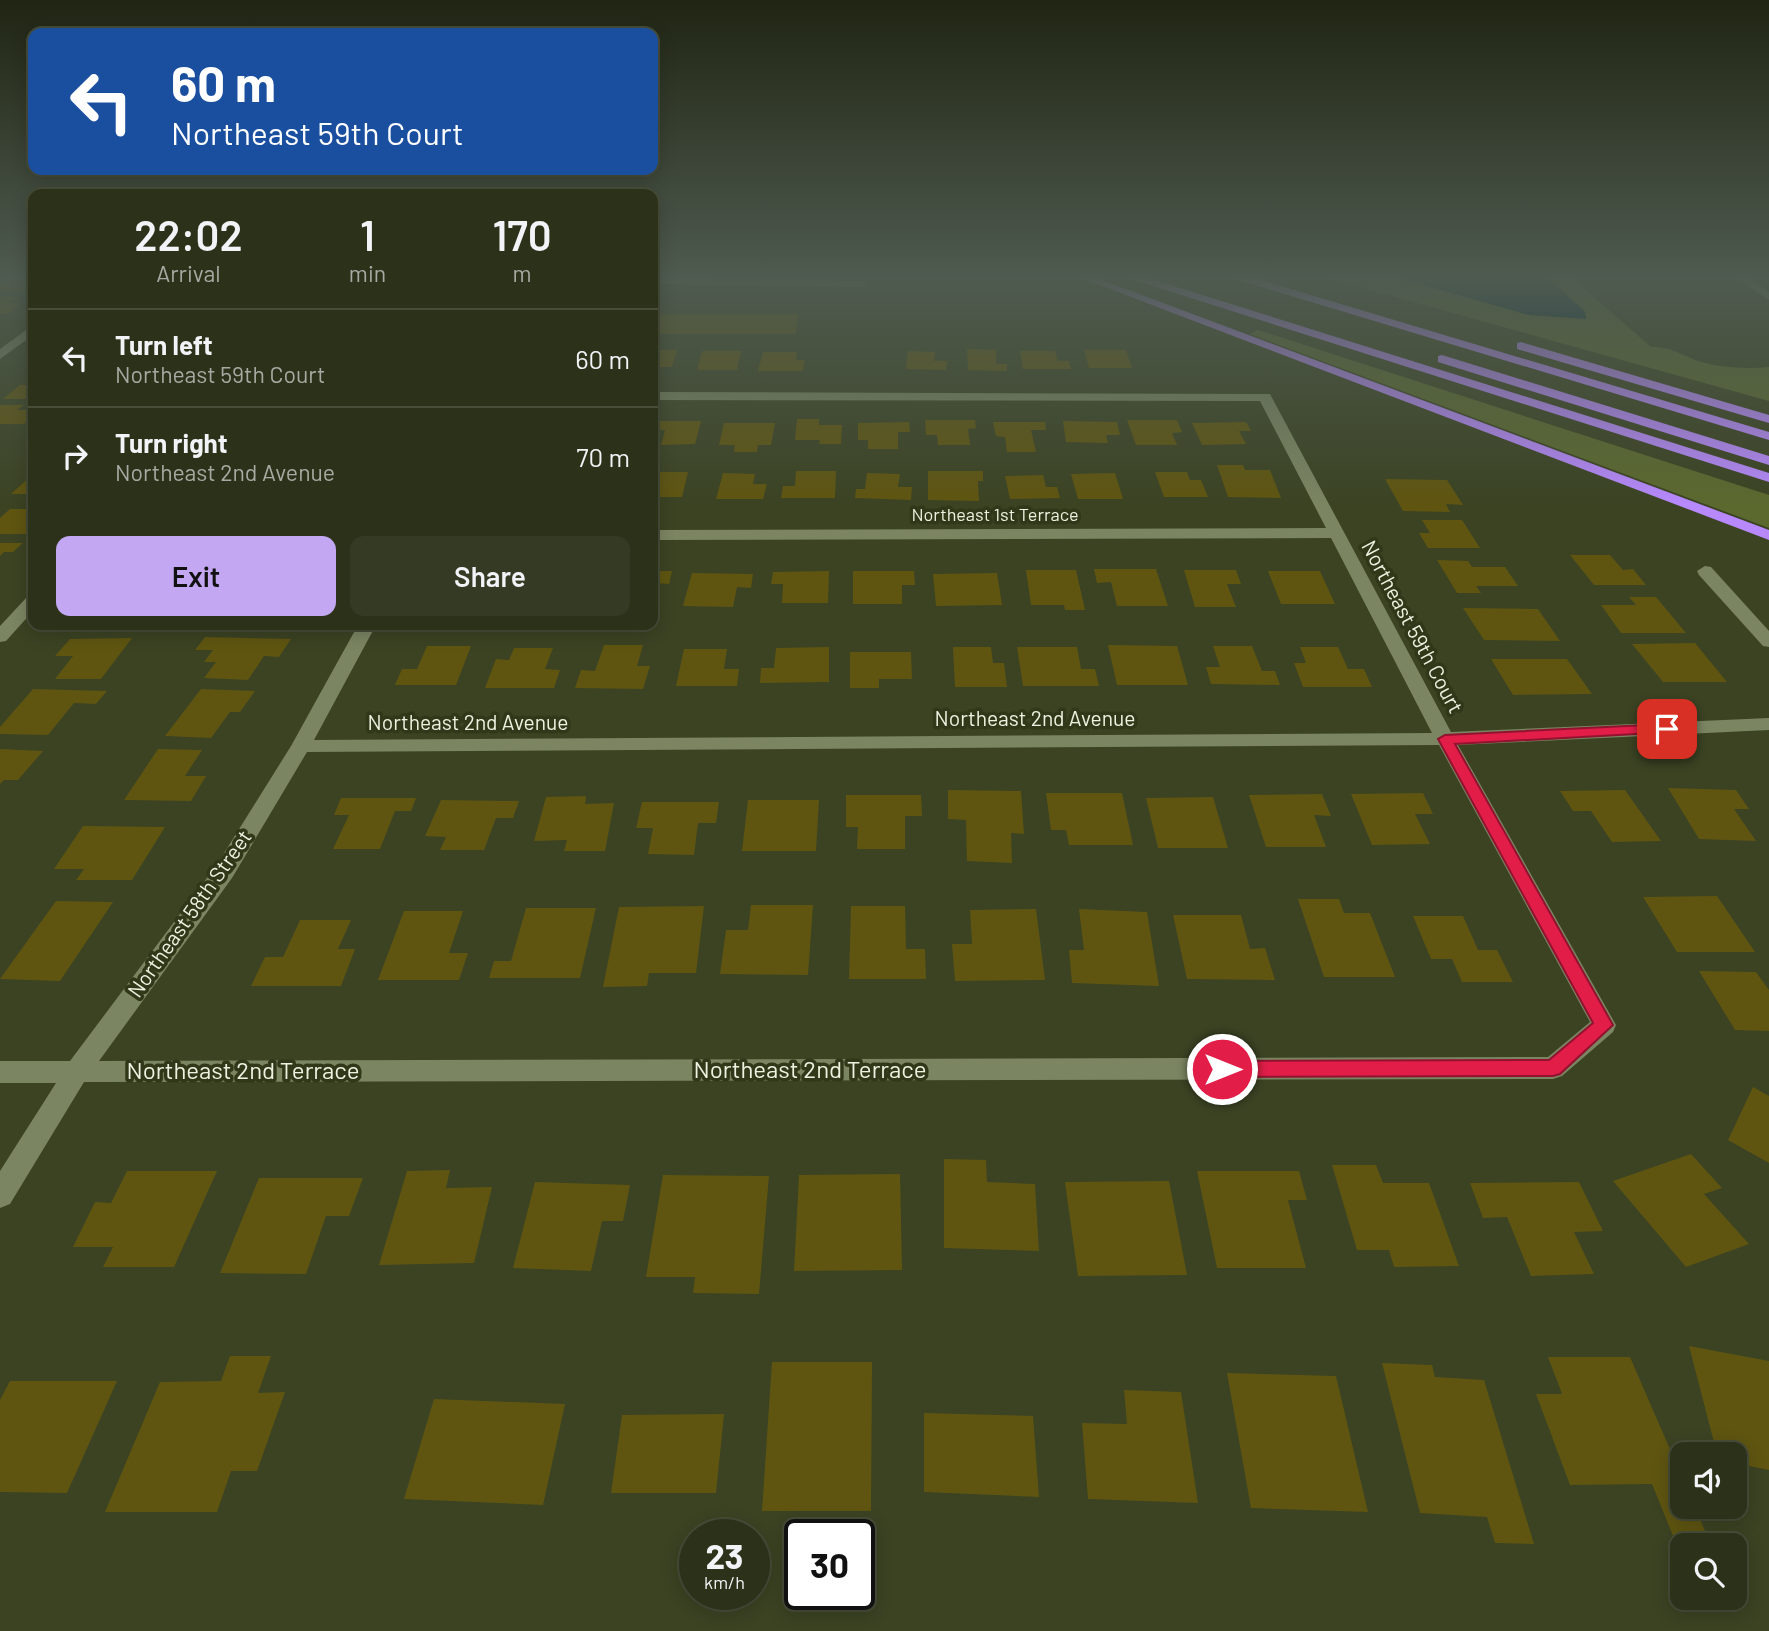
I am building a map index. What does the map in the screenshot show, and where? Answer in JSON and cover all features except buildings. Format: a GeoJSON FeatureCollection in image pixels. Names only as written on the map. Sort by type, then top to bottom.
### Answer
{"type":"FeatureCollection","features":[{"type":"Feature","properties":{"kind":"highway"},"geometry":{"type":"LineString","coordinates":[[1284,352],[1769,535]]}},
{"type":"Feature","properties":{"kind":"highway"},"geometry":{"type":"LineString","coordinates":[[1372,352],[1769,478]]}},
{"type":"Feature","properties":{"kind":"highway"},"geometry":{"type":"LineString","coordinates":[[1490,352],[1769,436]]}},
{"type":"Feature","properties":{"kind":"highway"},"geometry":{"type":"LineString","coordinates":[[1543,352],[1769,419]]}},
{"type":"Feature","properties":{"kind":"highway"},"geometry":{"type":"LineString","coordinates":[[1424,354],[1769,461]]}},
{"type":"Feature","properties":{"kind":"street","name":"Northeast 59th Court"},"geometry":{"type":"LineString","coordinates":[[658,396],[1265,397],[1445,739],[1604,1025]]}},
{"type":"Feature","properties":{"kind":"street","name":"Northeast 1st Terrace"},"geometry":{"type":"LineString","coordinates":[[658,535],[1337,533]]}},
{"type":"Feature","properties":{"kind":"street"},"geometry":{"type":"LineString","coordinates":[[1705,571],[1769,642]]}},
{"type":"Feature","properties":{"kind":"street"},"geometry":{"type":"LineString","coordinates":[[0,637],[28,606]]}},
{"type":"Feature","properties":{"kind":"street","name":"Northeast 58th Street"},"geometry":{"type":"LineString","coordinates":[[0,1195],[77,1071],[224,872],[301,746],[364,630]]}},
{"type":"Feature","properties":{"kind":"street","name":"Northeast 2nd Avenue"},"geometry":{"type":"LineString","coordinates":[[301,746],[1445,739],[1769,724]]}},
{"type":"Feature","properties":{"kind":"street","name":"Northeast 2nd Terrace"},"geometry":{"type":"LineString","coordinates":[[0,1072],[1553,1068],[1604,1025]]}},
{"type":"Feature","properties":{"kind":"green space"},"geometry":{"type":"Polygon","coordinates":[[[1298,352],[1326,352],[1769,495],[1769,528],[1298,352]]]}},
{"type":"Feature","properties":{"kind":"green space"},"geometry":{"type":"Polygon","coordinates":[[[1593,352],[1675,352],[1715,365],[1769,367],[1769,401],[1593,352]]]}},
{"type":"Feature","properties":{"kind":"route"},"geometry":{"type":"LineString","coordinates":[[1222,1069],[1553,1068],[1604,1025],[1445,739],[1667,729]]}}]}
